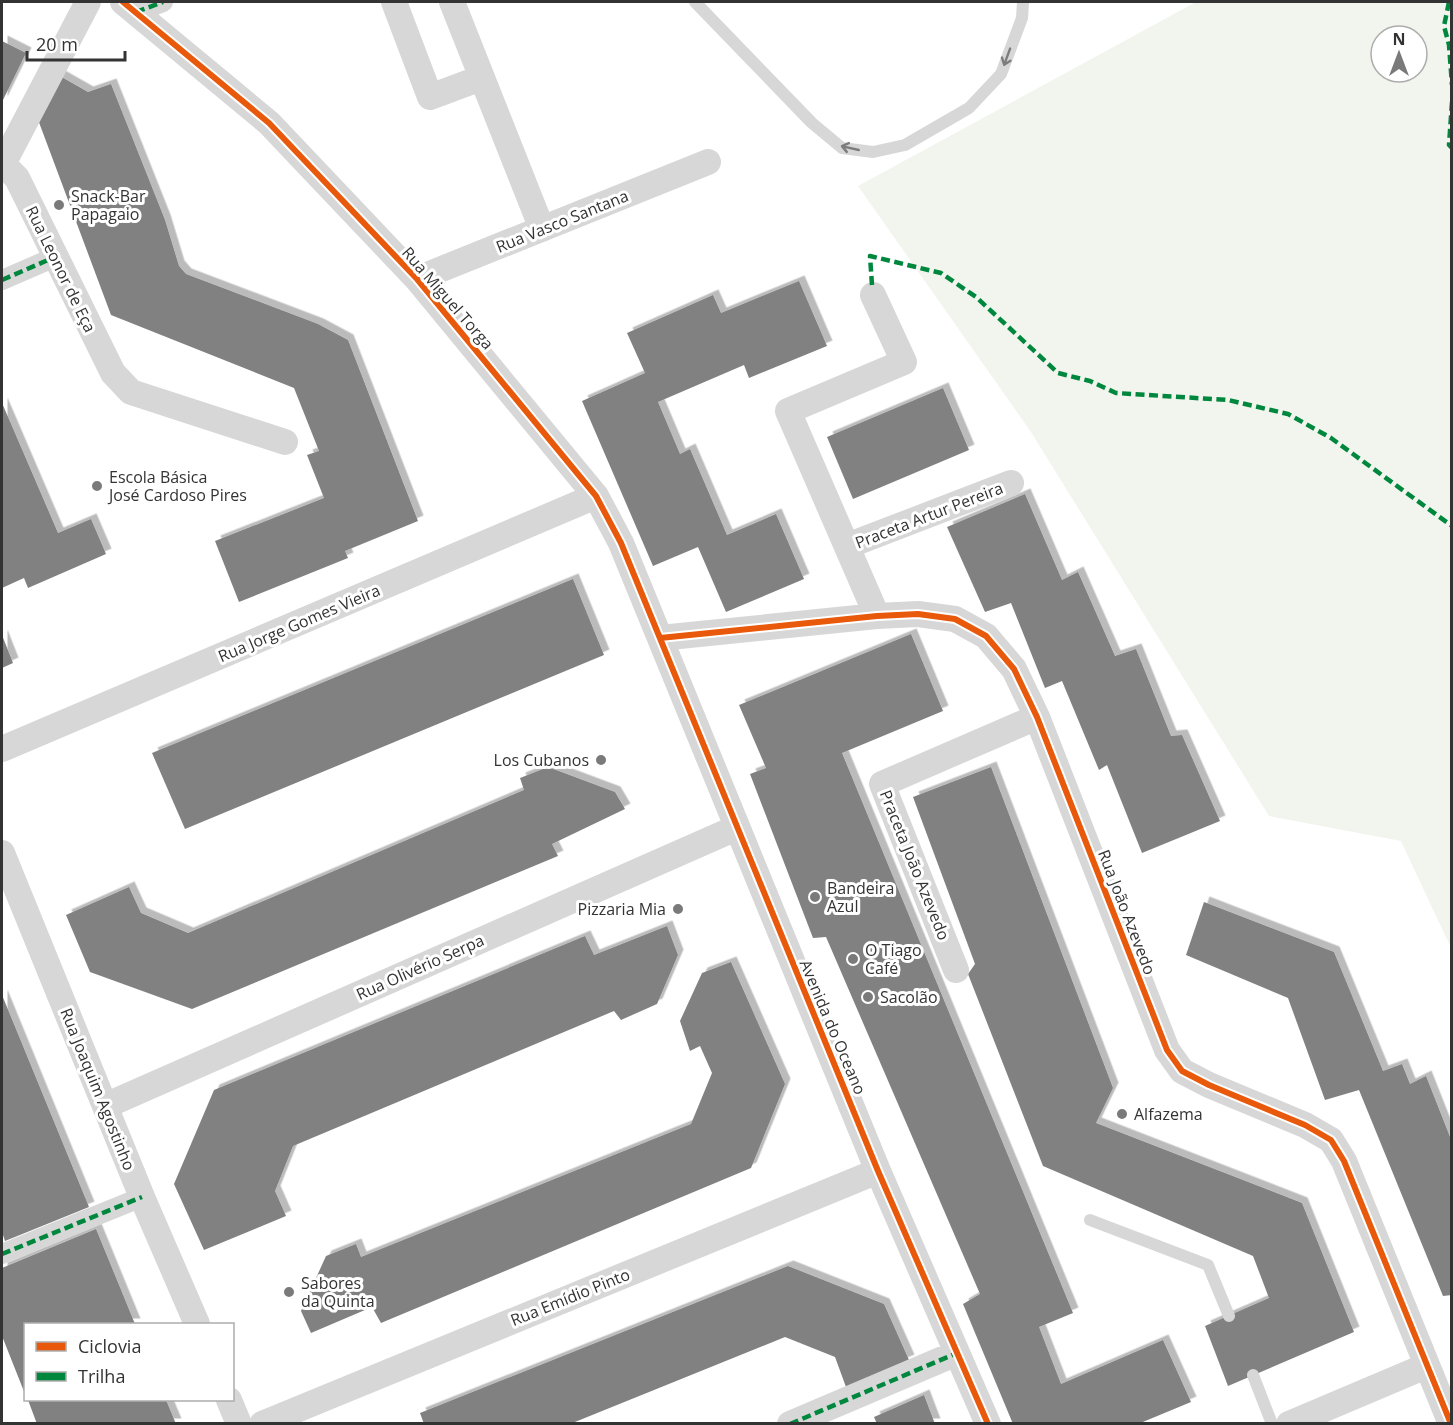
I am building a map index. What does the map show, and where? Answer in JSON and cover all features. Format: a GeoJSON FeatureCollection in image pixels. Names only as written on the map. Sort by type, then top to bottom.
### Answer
{"type":"FeatureCollection","features":[{"type":"Feature","properties":{"kind":"street","name":"Rua Leonor de Eça"},"geometry":{"type":"LineString","coordinates":[[88,2],[2,164],[17,178],[113,373],[131,392],[285,442]]}},
{"type":"Feature","properties":{"kind":"street"},"geometry":{"type":"LineString","coordinates":[[129,7],[163,2]]}},
{"type":"Feature","properties":{"kind":"street"},"geometry":{"type":"LineString","coordinates":[[394,2],[430,97],[481,78]]}},
{"type":"Feature","properties":{"kind":"street"},"geometry":{"type":"LineString","coordinates":[[452,2],[542,229]]}},
{"type":"Feature","properties":{"kind":"street","name":"Rua Miguel Torga"},"geometry":{"type":"LineString","coordinates":[[129,7],[269,123],[417,279],[596,496],[621,543],[660,638]]}},
{"type":"Feature","properties":{"kind":"street","name":"Rua Vasco Santana"},"geometry":{"type":"LineString","coordinates":[[417,279],[708,162]]}},
{"type":"Feature","properties":{"kind":"street"},"geometry":{"type":"LineString","coordinates":[[2,280],[55,258]]}},
{"type":"Feature","properties":{"kind":"street","name":"Praceta Artur Pereira"},"geometry":{"type":"LineString","coordinates":[[873,295],[904,362],[788,411],[877,616]]}},
{"type":"Feature","properties":{"kind":"street","name":"Praceta Artur Pereira"},"geometry":{"type":"LineString","coordinates":[[847,546],[1011,483]]}},
{"type":"Feature","properties":{"kind":"street","name":"Rua Jorge Gomes Vieira"},"geometry":{"type":"LineString","coordinates":[[2,749],[596,496]]}},
{"type":"Feature","properties":{"kind":"street","name":"Rua João Azevedo"},"geometry":{"type":"LineString","coordinates":[[660,638],[877,616],[918,614],[955,620],[986,636],[1014,669],[1037,717],[1167,1050],[1182,1071],[1209,1085],[1305,1125],[1330,1140],[1344,1161],[1426,1366],[1452,1424]]}},
{"type":"Feature","properties":{"kind":"street","name":"Avenida do Oceano"},"geometry":{"type":"LineString","coordinates":[[660,638],[878,1171],[988,1424]]}},
{"type":"Feature","properties":{"kind":"street","name":"Praceta João Azevedo"},"geometry":{"type":"LineString","coordinates":[[956,970],[882,784],[1037,717]]}},
{"type":"Feature","properties":{"kind":"street","name":"Rua Olivério Serpa"},"geometry":{"type":"LineString","coordinates":[[105,1106],[736,828]]}},
{"type":"Feature","properties":{"kind":"street","name":"Rua Joaquim Agostinho"},"geometry":{"type":"LineString","coordinates":[[2,853],[142,1197],[197,1323]]}},
{"type":"Feature","properties":{"kind":"street","name":"Rua Emídio Pinto"},"geometry":{"type":"LineString","coordinates":[[262,1424],[878,1171]]}},
{"type":"Feature","properties":{"kind":"street"},"geometry":{"type":"LineString","coordinates":[[2,1254],[142,1197]]}},
{"type":"Feature","properties":{"kind":"street"},"geometry":{"type":"LineString","coordinates":[[790,1424],[957,1353]]}},
{"type":"Feature","properties":{"kind":"street"},"geometry":{"type":"LineString","coordinates":[[1289,1424],[1426,1366]]}},
{"type":"Feature","properties":{"kind":"street"},"geometry":{"type":"LineString","coordinates":[[229,1401],[239,1424]]}},
{"type":"Feature","properties":{"kind":"lane"},"geometry":{"type":"LineString","coordinates":[[695,2],[812,123],[842,148],[873,152],[905,145],[969,108],[1001,74],[1022,18],[1023,2]]}},
{"type":"Feature","properties":{"kind":"lane"},"geometry":{"type":"LineString","coordinates":[[1090,1220],[1208,1265],[1229,1316]]}},
{"type":"Feature","properties":{"kind":"lane"},"geometry":{"type":"LineString","coordinates":[[1253,1375],[1272,1424]]}},
{"type":"Feature","properties":{"kind":"shaded area"},"geometry":{"type":"Polygon","coordinates":[[[1196,2],[1451,2],[1451,948],[1401,841],[1269,816],[1031,432],[858,186],[1196,2]]]}},
{"type":"Feature","properties":{"kind":"building"},"geometry":{"type":"Polygon","coordinates":[[[2,41],[26,53],[2,102],[2,41]]]}},
{"type":"Feature","properties":{"kind":"building"},"geometry":{"type":"Polygon","coordinates":[[[58,75],[88,92],[111,84],[165,220],[179,266],[186,274],[318,324],[348,340],[418,521],[345,551],[348,558],[239,602],[215,541],[324,498],[307,455],[319,451],[294,388],[111,315],[37,117],[58,75]]]}},
{"type":"Feature","properties":{"kind":"building"},"geometry":{"type":"Polygon","coordinates":[[[799,281],[827,346],[749,378],[744,365],[658,402],[680,454],[690,449],[727,535],[776,514],[804,579],[726,612],[698,547],[653,566],[582,401],[645,373],[627,333],[713,295],[721,313],[799,281]]]}},
{"type":"Feature","properties":{"kind":"building"},"geometry":{"type":"Polygon","coordinates":[[[943,388],[969,450],[853,499],[827,437],[943,388]]]}},
{"type":"Feature","properties":{"kind":"building"},"geometry":{"type":"Polygon","coordinates":[[[2,403],[58,533],[91,519],[106,554],[28,588],[24,578],[2,588],[2,403]]]}},
{"type":"Feature","properties":{"kind":"building"},"geometry":{"type":"Polygon","coordinates":[[[1025,494],[1062,580],[1078,572],[1115,656],[1136,649],[1171,736],[1182,735],[1220,821],[1142,853],[1107,765],[1099,770],[1062,681],[1045,688],[1011,603],[985,612],[947,527],[1025,494]]]}},
{"type":"Feature","properties":{"kind":"building"},"geometry":{"type":"Polygon","coordinates":[[[573,579],[604,655],[185,829],[152,753],[573,579]]]}},
{"type":"Feature","properties":{"kind":"building"},"geometry":{"type":"Polygon","coordinates":[[[911,634],[943,711],[842,753],[1073,1313],[1039,1327],[1061,1384],[1163,1340],[1191,1402],[1138,1424],[1013,1424],[963,1304],[980,1294],[826,937],[813,938],[750,774],[766,768],[739,705],[911,634]]]}},
{"type":"Feature","properties":{"kind":"building"},"geometry":{"type":"Polygon","coordinates":[[[2,635],[13,663],[2,668],[2,635]]]}},
{"type":"Feature","properties":{"kind":"building"},"geometry":{"type":"Polygon","coordinates":[[[548,767],[615,792],[625,809],[552,844],[558,856],[192,1009],[90,972],[66,915],[129,887],[141,913],[188,933],[524,790],[520,778],[548,767]]]}},
{"type":"Feature","properties":{"kind":"building"},"geometry":{"type":"Polygon","coordinates":[[[991,767],[1113,1088],[1096,1123],[1302,1203],[1354,1332],[1228,1386],[1205,1326],[1269,1298],[1253,1256],[1043,1166],[968,974],[975,964],[913,797],[991,767]]]}},
{"type":"Feature","properties":{"kind":"building"},"geometry":{"type":"Polygon","coordinates":[[[1204,902],[1334,952],[1383,1071],[1402,1064],[1410,1084],[1426,1076],[1452,1142],[1452,1295],[1443,1296],[1359,1090],[1325,1100],[1288,998],[1186,955],[1204,902]]]}},
{"type":"Feature","properties":{"kind":"building"},"geometry":{"type":"Polygon","coordinates":[[[667,926],[678,955],[657,1004],[621,1020],[614,1011],[293,1146],[275,1191],[286,1216],[204,1250],[174,1184],[214,1090],[585,936],[594,955],[667,926]]]}},
{"type":"Feature","properties":{"kind":"building"},"geometry":{"type":"Polygon","coordinates":[[[731,962],[785,1084],[751,1168],[381,1323],[372,1307],[311,1333],[301,1311],[326,1256],[356,1244],[361,1257],[691,1124],[712,1073],[700,1046],[690,1051],[680,1021],[702,973],[731,962]]]}},
{"type":"Feature","properties":{"kind":"building"},"geometry":{"type":"Polygon","coordinates":[[[2,995],[89,1207],[5,1241],[2,1232],[2,995]]]}},
{"type":"Feature","properties":{"kind":"building"},"geometry":{"type":"Polygon","coordinates":[[[96,1229],[135,1323],[24,1323],[24,1391],[2,1336],[2,1268],[96,1229]]]}},
{"type":"Feature","properties":{"kind":"building"},"geometry":{"type":"Polygon","coordinates":[[[788,1266],[884,1304],[909,1360],[846,1387],[835,1357],[785,1337],[570,1424],[424,1424],[420,1413],[788,1266]]]}},
{"type":"Feature","properties":{"kind":"building"},"geometry":{"type":"Polygon","coordinates":[[[924,1395],[935,1424],[877,1424],[874,1417],[924,1395]]]}},
{"type":"Feature","properties":{"kind":"building"},"geometry":{"type":"Polygon","coordinates":[[[28,1401],[166,1401],[176,1424],[37,1424],[28,1401]]]}},
{"type":"Feature","properties":{"kind":"marked path"},"geometry":{"type":"LineString","coordinates":[[136,12],[163,2]]}},
{"type":"Feature","properties":{"kind":"marked path"},"geometry":{"type":"LineString","coordinates":[[1449,2],[1444,26],[1449,45],[1452,85]]}},
{"type":"Feature","properties":{"kind":"marked path"},"geometry":{"type":"LineString","coordinates":[[1452,102],[1449,145],[1452,148]]}},
{"type":"Feature","properties":{"kind":"marked path"},"geometry":{"type":"LineString","coordinates":[[872,285],[870,256],[941,273],[976,297],[1058,373],[1090,381],[1116,393],[1228,400],[1288,414],[1331,438],[1452,526]]}},
{"type":"Feature","properties":{"kind":"marked path"},"geometry":{"type":"LineString","coordinates":[[2,280],[55,257]]}},
{"type":"Feature","properties":{"kind":"marked path"},"geometry":{"type":"LineString","coordinates":[[2,1254],[142,1197]]}},
{"type":"Feature","properties":{"kind":"marked path"},"geometry":{"type":"LineString","coordinates":[[790,1424],[957,1353]]}},
{"type":"Feature","properties":{"kind":"cycle path"},"geometry":{"type":"LineString","coordinates":[[123,2],[269,123],[417,279],[596,496],[621,543],[878,1171],[988,1424]]}},
{"type":"Feature","properties":{"kind":"cycle path"},"geometry":{"type":"LineString","coordinates":[[660,638],[877,616],[918,614],[955,619],[986,636],[1014,669],[1037,717],[1167,1050],[1182,1071],[1209,1085],[1305,1125],[1331,1140],[1344,1161],[1451,1424]]}},
{"type":"Feature","properties":{"kind":"place","name":"Snack-Bar Papagaio"},"geometry":{"type":"Point","coordinates":[59,205]}},
{"type":"Feature","properties":{"kind":"place","name":"Escola Básica José Cardoso Pires"},"geometry":{"type":"Point","coordinates":[97,486]}},
{"type":"Feature","properties":{"kind":"place","name":"Los Cubanos"},"geometry":{"type":"Point","coordinates":[601,760]}},
{"type":"Feature","properties":{"kind":"place","name":"Bandeira Azul"},"geometry":{"type":"Point","coordinates":[815,897]}},
{"type":"Feature","properties":{"kind":"place","name":"Pizzaria Mia"},"geometry":{"type":"Point","coordinates":[678,909]}},
{"type":"Feature","properties":{"kind":"place","name":"O Tiago Café"},"geometry":{"type":"Point","coordinates":[853,959]}},
{"type":"Feature","properties":{"kind":"place","name":"Sacolão"},"geometry":{"type":"Point","coordinates":[868,997]}},
{"type":"Feature","properties":{"kind":"place","name":"Alfazema"},"geometry":{"type":"Point","coordinates":[1122,1114]}},
{"type":"Feature","properties":{"kind":"place","name":"Sabores da Quinta"},"geometry":{"type":"Point","coordinates":[289,1292]}}]}
